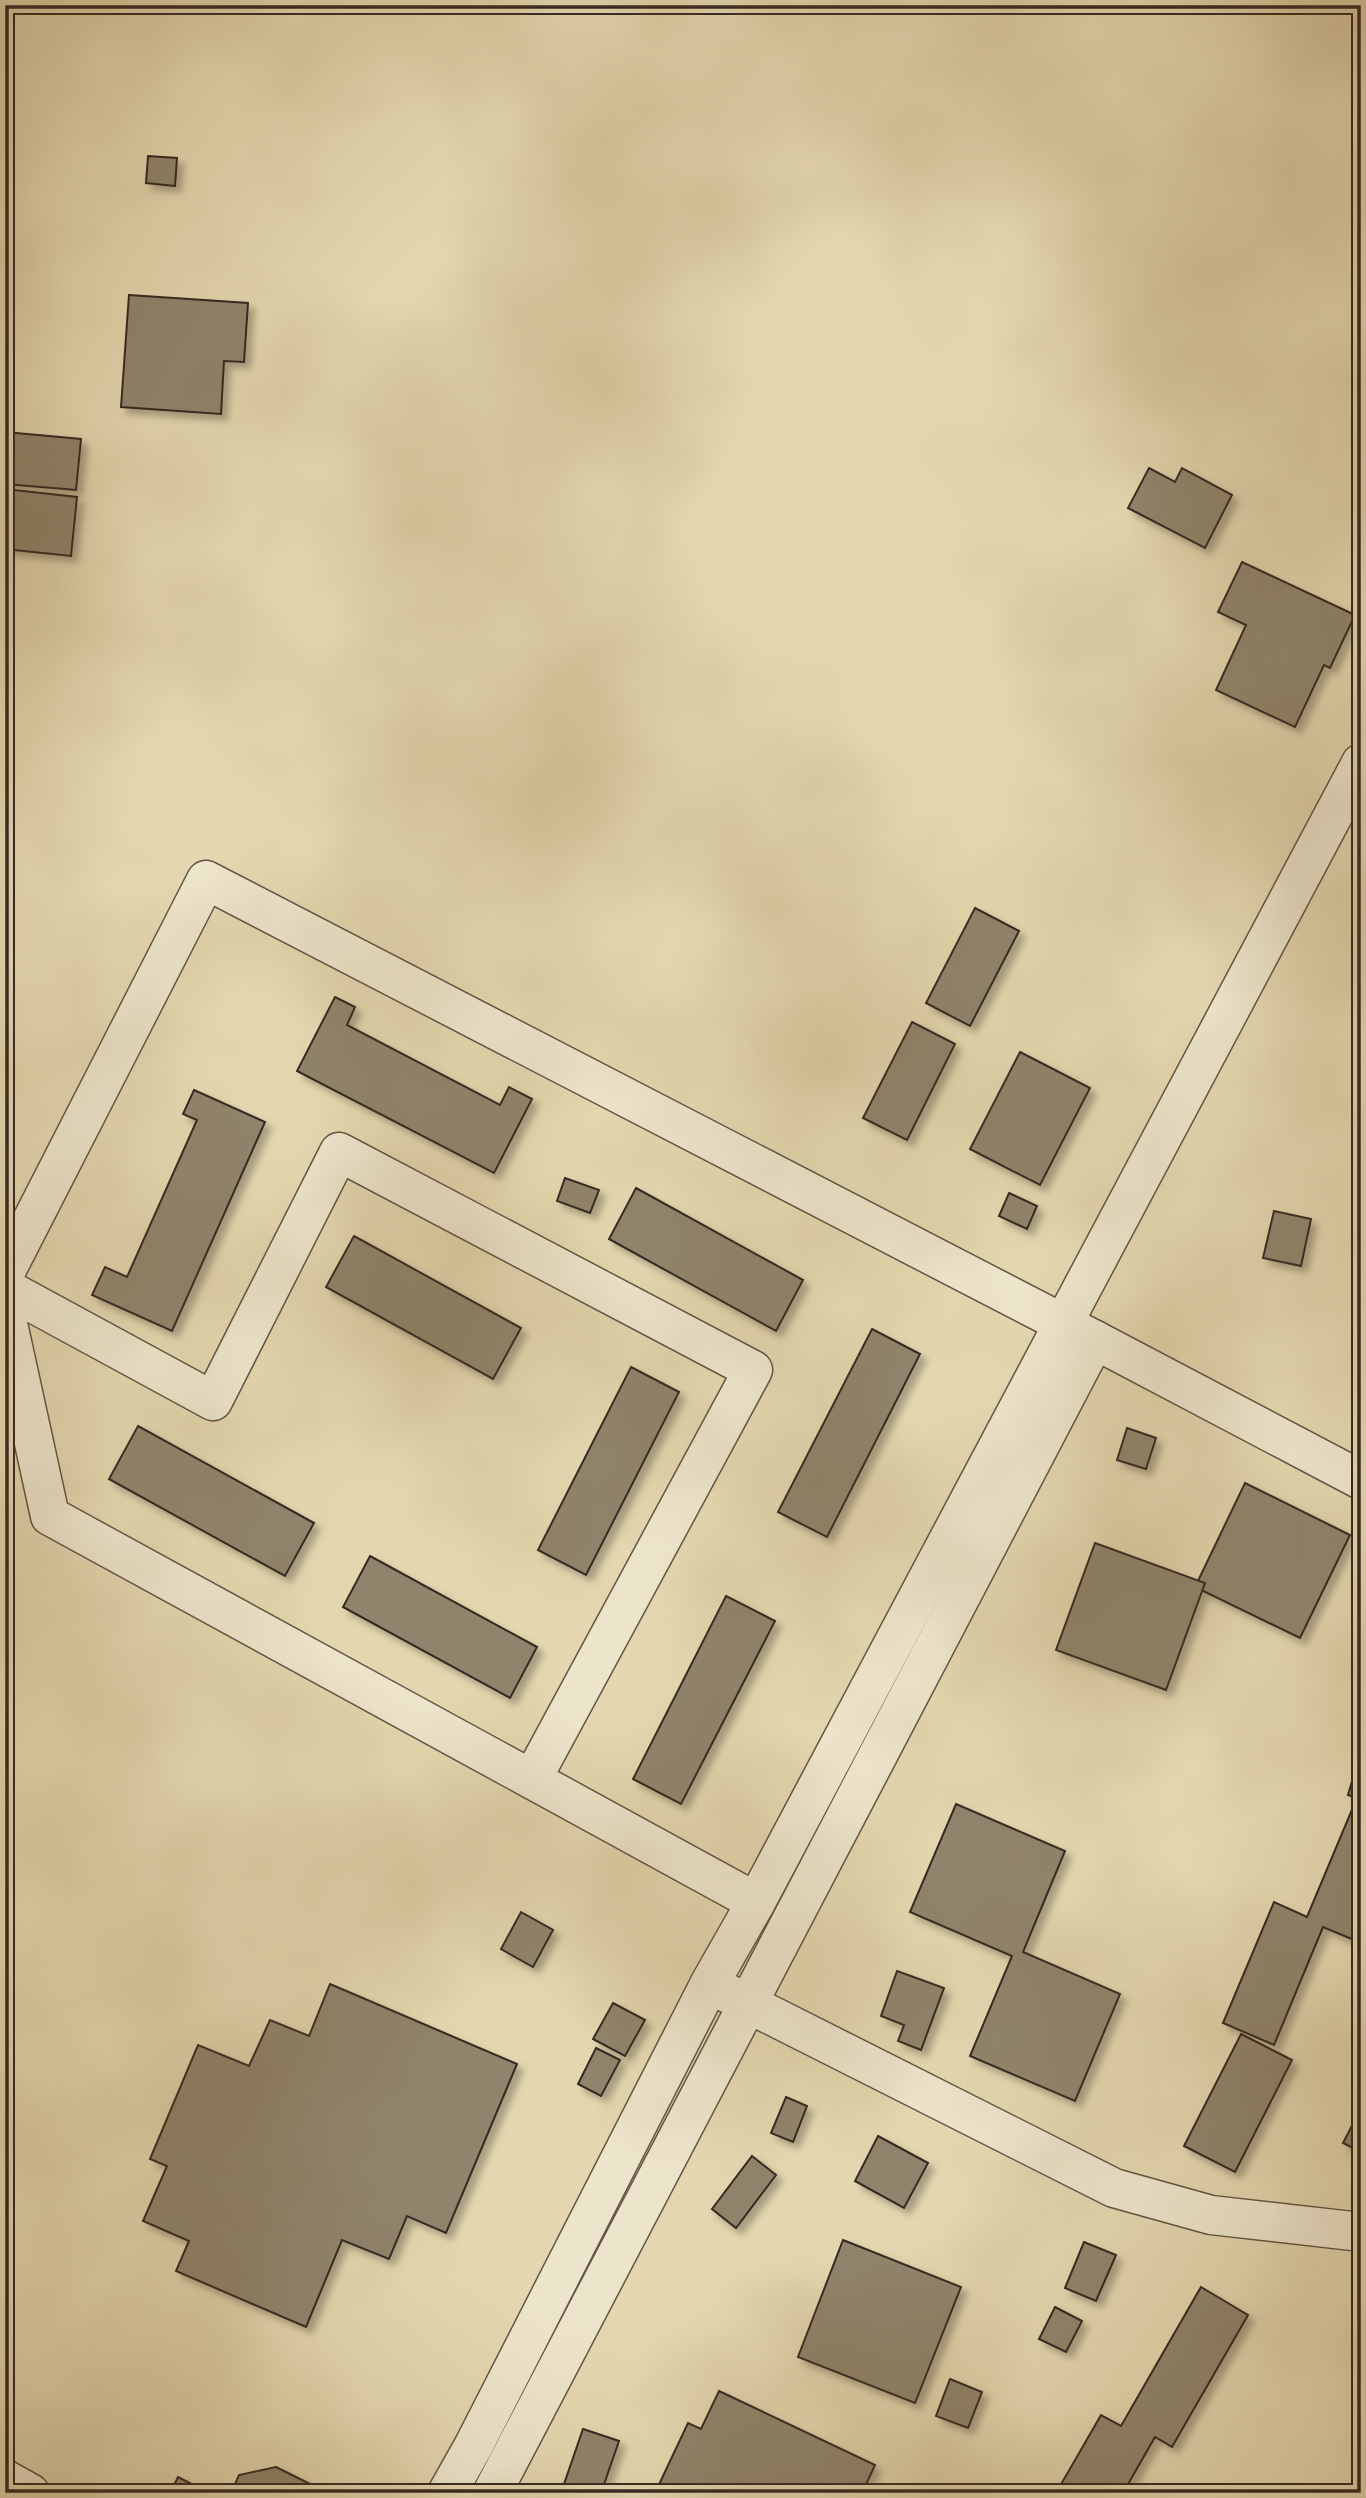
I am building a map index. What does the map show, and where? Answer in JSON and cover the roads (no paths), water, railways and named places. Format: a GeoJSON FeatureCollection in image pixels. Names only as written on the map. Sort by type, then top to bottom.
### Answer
{"type":"FeatureCollection","features":[{"type":"Feature","properties":{"kind":"street"},"geometry":{"type":"LineString","coordinates":[[492,2493],[748,2005],[1361,763]]}},
{"type":"Feature","properties":{"kind":"street"},"geometry":{"type":"LineString","coordinates":[[5,1273],[206,880],[1361,1480]]}},
{"type":"Feature","properties":{"kind":"street"},"geometry":{"type":"LineString","coordinates":[[5,1287],[213,1401],[339,1152],[754,1370],[532,1779]]}},
{"type":"Feature","properties":{"kind":"street"},"geometry":{"type":"LineString","coordinates":[[5,1310],[50,1516],[756,1902]]}},
{"type":"Feature","properties":{"kind":"street"},"geometry":{"type":"LineString","coordinates":[[447,2493],[481,2432],[710,1983],[1079,1332]]}},
{"type":"Feature","properties":{"kind":"street"},"geometry":{"type":"LineString","coordinates":[[710,1983],[748,2005],[1114,2188],[1211,2215],[1361,2232]]}},
{"type":"Feature","properties":{"kind":"street"},"geometry":{"type":"LineString","coordinates":[[5,2479],[30,2493]]}}]}
